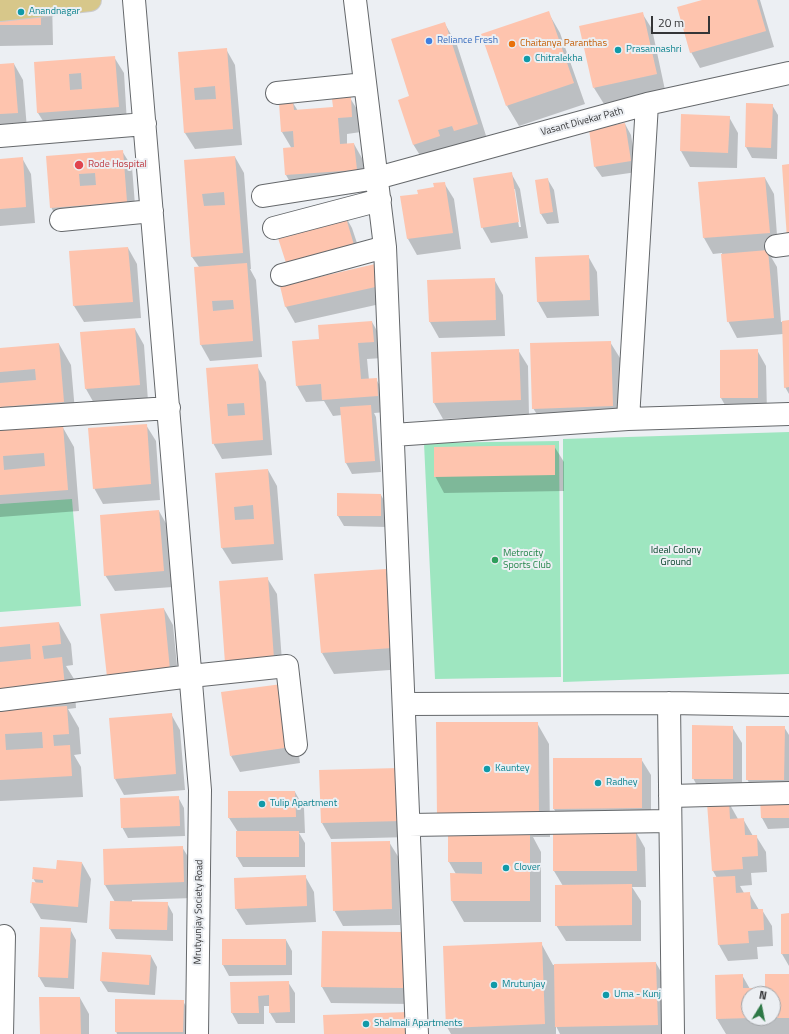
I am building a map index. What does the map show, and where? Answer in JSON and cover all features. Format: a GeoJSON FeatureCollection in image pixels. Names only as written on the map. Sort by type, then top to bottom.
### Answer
{"type":"FeatureCollection","features":[{"type":"Feature","properties":{"kind":"main road"},"geometry":{"type":"LineString","coordinates":[[0,10],[90,0]]}},
{"type":"Feature","properties":{"kind":"street","name":"Mrutyunjay Society Road"},"geometry":{"type":"LineString","coordinates":[[134,0],[200,790],[197,1034]]}},
{"type":"Feature","properties":{"kind":"street"},"geometry":{"type":"LineString","coordinates":[[354,0],[385,247],[417,1034]]}},
{"type":"Feature","properties":{"kind":"street","name":"Vasant Divekar Path"},"geometry":{"type":"LineString","coordinates":[[263,196],[377,178],[647,104],[789,73]]}},
{"type":"Feature","properties":{"kind":"street"},"geometry":{"type":"LineString","coordinates":[[277,93],[365,84]]}},
{"type":"Feature","properties":{"kind":"street"},"geometry":{"type":"LineString","coordinates":[[628,418],[647,104]]}},
{"type":"Feature","properties":{"kind":"street"},"geometry":{"type":"LineString","coordinates":[[0,136],[145,124]]}},
{"type":"Feature","properties":{"kind":"street"},"geometry":{"type":"LineString","coordinates":[[274,228],[380,200]]}},
{"type":"Feature","properties":{"kind":"street"},"geometry":{"type":"LineString","coordinates":[[62,220],[152,212]]}},
{"type":"Feature","properties":{"kind":"street"},"geometry":{"type":"LineString","coordinates":[[282,275],[385,247]]}},
{"type":"Feature","properties":{"kind":"street"},"geometry":{"type":"LineString","coordinates":[[0,419],[169,408]]}},
{"type":"Feature","properties":{"kind":"street"},"geometry":{"type":"LineString","coordinates":[[393,435],[628,418],[789,414]]}},
{"type":"Feature","properties":{"kind":"street"},"geometry":{"type":"LineString","coordinates":[[0,700],[191,676],[287,666],[296,745]]}},
{"type":"Feature","properties":{"kind":"street"},"geometry":{"type":"LineString","coordinates":[[404,704],[669,703],[789,705]]}},
{"type":"Feature","properties":{"kind":"street"},"geometry":{"type":"LineString","coordinates":[[669,703],[673,1034]]}},
{"type":"Feature","properties":{"kind":"street"},"geometry":{"type":"LineString","coordinates":[[670,796],[789,793]]}},
{"type":"Feature","properties":{"kind":"street"},"geometry":{"type":"LineString","coordinates":[[409,825],[670,821]]}},
{"type":"Feature","properties":{"kind":"street"},"geometry":{"type":"LineString","coordinates":[[2,1034],[4,936]]}},
{"type":"Feature","properties":{"kind":"green space","name":"Ideal Colony Ground"},"geometry":{"type":"Polygon","coordinates":[[[789,432],[789,674],[563,682],[563,439],[789,432]]]}},
{"type":"Feature","properties":{"kind":"green space","name":"Metrocity Sports Club"},"geometry":{"type":"Polygon","coordinates":[[[559,441],[561,677],[435,679],[424,443],[559,441]]]}},
{"type":"Feature","properties":{"kind":"green space"},"geometry":{"type":"Polygon","coordinates":[[[72,499],[81,606],[0,612],[0,504],[72,499]]]}},
{"type":"Feature","properties":{"kind":"building","name":"Anandnagar"},"geometry":{"type":"Polygon","coordinates":[[[0,0],[41,0],[41,25],[0,25],[0,0]]]}},
{"type":"Feature","properties":{"kind":"building"},"geometry":{"type":"Polygon","coordinates":[[[702,0],[757,0],[766,31],[690,53],[677,7],[702,0]]]}},
{"type":"Feature","properties":{"kind":"building","name":"Chitralekha"},"geometry":{"type":"Polygon","coordinates":[[[549,11],[574,83],[506,106],[481,34],[549,11]]]}},
{"type":"Feature","properties":{"kind":"building","name":"Prasannashri"},"geometry":{"type":"Polygon","coordinates":[[[643,12],[657,74],[593,88],[579,26],[643,12]]]}},
{"type":"Feature","properties":{"kind":"building"},"geometry":{"type":"Polygon","coordinates":[[[445,22],[478,124],[454,131],[452,126],[438,130],[440,136],[413,145],[398,100],[409,96],[391,39],[445,22]]]}},
{"type":"Feature","properties":{"kind":"building"},"geometry":{"type":"Polygon","coordinates":[[[227,48],[233,129],[184,133],[178,52],[227,48]],[[215,86],[194,88],[195,100],[216,99],[215,86]]]}},
{"type":"Feature","properties":{"kind":"building"},"geometry":{"type":"Polygon","coordinates":[[[115,56],[119,107],[37,113],[34,62],[115,56]],[[81,73],[69,74],[70,90],[82,89],[81,73]]]}},
{"type":"Feature","properties":{"kind":"building"},"geometry":{"type":"Polygon","coordinates":[[[14,63],[18,113],[0,114],[0,64],[14,63]]]}},
{"type":"Feature","properties":{"kind":"building"},"geometry":{"type":"Polygon","coordinates":[[[351,97],[352,117],[338,118],[340,144],[354,143],[357,170],[285,175],[283,148],[294,147],[293,131],[281,132],[279,103],[293,102],[294,110],[333,107],[332,99],[351,97]]]}},
{"type":"Feature","properties":{"kind":"building"},"geometry":{"type":"Polygon","coordinates":[[[746,103],[773,104],[771,148],[745,147],[746,103]]]}},
{"type":"Feature","properties":{"kind":"building"},"geometry":{"type":"Polygon","coordinates":[[[681,114],[730,116],[728,153],[680,151],[681,114]]]}},
{"type":"Feature","properties":{"kind":"building"},"geometry":{"type":"Polygon","coordinates":[[[625,123],[631,161],[594,167],[589,129],[625,123]]]}},
{"type":"Feature","properties":{"kind":"building"},"geometry":{"type":"Polygon","coordinates":[[[123,150],[127,202],[50,208],[46,156],[123,150]],[[95,173],[79,174],[80,186],[96,185],[95,173]]]}},
{"type":"Feature","properties":{"kind":"building"},"geometry":{"type":"Polygon","coordinates":[[[235,156],[243,253],[191,257],[184,160],[235,156]],[[224,192],[202,194],[204,206],[225,205],[224,192]]]}},
{"type":"Feature","properties":{"kind":"building"},"geometry":{"type":"Polygon","coordinates":[[[23,157],[26,207],[0,209],[0,159],[23,157]]]}},
{"type":"Feature","properties":{"kind":"building"},"geometry":{"type":"Polygon","coordinates":[[[789,164],[789,238],[787,239],[782,165],[789,164]]]}},
{"type":"Feature","properties":{"kind":"building"},"geometry":{"type":"Polygon","coordinates":[[[512,172],[519,222],[481,228],[473,178],[512,172]]]}},
{"type":"Feature","properties":{"kind":"building"},"geometry":{"type":"Polygon","coordinates":[[[765,177],[770,233],[703,238],[698,182],[765,177]]]}},
{"type":"Feature","properties":{"kind":"building"},"geometry":{"type":"Polygon","coordinates":[[[548,178],[553,212],[540,214],[535,180],[548,178]]]}},
{"type":"Feature","properties":{"kind":"building"},"geometry":{"type":"Polygon","coordinates":[[[445,182],[453,233],[407,239],[400,196],[418,194],[417,190],[434,187],[433,183],[445,182]]]}},
{"type":"Feature","properties":{"kind":"building"},"geometry":{"type":"Polygon","coordinates":[[[344,211],[354,245],[287,266],[276,232],[344,211]]]}},
{"type":"Feature","properties":{"kind":"building"},"geometry":{"type":"Polygon","coordinates":[[[128,247],[133,302],[73,306],[69,251],[128,247]]]}},
{"type":"Feature","properties":{"kind":"building"},"geometry":{"type":"Polygon","coordinates":[[[768,250],[774,318],[727,322],[721,254],[768,250]]]}},
{"type":"Feature","properties":{"kind":"building"},"geometry":{"type":"Polygon","coordinates":[[[589,255],[590,300],[537,302],[535,257],[589,255]]]}},
{"type":"Feature","properties":{"kind":"building"},"geometry":{"type":"Polygon","coordinates":[[[247,263],[253,341],[200,345],[194,267],[247,263]],[[233,300],[212,301],[213,311],[234,309],[233,300]]]}},
{"type":"Feature","properties":{"kind":"building"},"geometry":{"type":"Polygon","coordinates":[[[375,264],[380,286],[285,307],[280,286],[375,264]]]}},
{"type":"Feature","properties":{"kind":"building"},"geometry":{"type":"Polygon","coordinates":[[[495,278],[496,320],[429,322],[427,280],[495,278]]]}},
{"type":"Feature","properties":{"kind":"building"},"geometry":{"type":"Polygon","coordinates":[[[789,320],[789,387],[784,388],[782,321],[789,320]]]}},
{"type":"Feature","properties":{"kind":"building"},"geometry":{"type":"Polygon","coordinates":[[[372,321],[374,342],[358,343],[361,379],[377,378],[378,396],[322,400],[321,384],[296,386],[292,341],[319,339],[318,325],[372,321]]]}},
{"type":"Feature","properties":{"kind":"building"},"geometry":{"type":"Polygon","coordinates":[[[135,328],[140,385],[85,389],[80,332],[135,328]]]}},
{"type":"Feature","properties":{"kind":"building"},"geometry":{"type":"Polygon","coordinates":[[[611,341],[613,406],[532,409],[530,343],[611,341]]]}},
{"type":"Feature","properties":{"kind":"building"},"geometry":{"type":"Polygon","coordinates":[[[59,343],[64,402],[0,407],[0,383],[36,380],[35,369],[0,372],[0,348],[59,343]]]}},
{"type":"Feature","properties":{"kind":"building"},"geometry":{"type":"Polygon","coordinates":[[[519,349],[521,400],[433,403],[431,352],[519,349]]]}},
{"type":"Feature","properties":{"kind":"building"},"geometry":{"type":"Polygon","coordinates":[[[758,349],[758,398],[720,398],[720,350],[758,349]]]}},
{"type":"Feature","properties":{"kind":"building"},"geometry":{"type":"Polygon","coordinates":[[[258,364],[263,440],[212,444],[206,368],[258,364]],[[244,403],[227,404],[228,416],[245,415],[244,403]]]}},
{"type":"Feature","properties":{"kind":"building"},"geometry":{"type":"Polygon","coordinates":[[[371,405],[375,461],[345,463],[340,407],[371,405]]]}},
{"type":"Feature","properties":{"kind":"building"},"geometry":{"type":"Polygon","coordinates":[[[147,424],[151,484],[93,489],[88,428],[147,424]]]}},
{"type":"Feature","properties":{"kind":"building"},"geometry":{"type":"Polygon","coordinates":[[[63,425],[68,490],[0,495],[0,430],[63,425]],[[44,453],[3,456],[4,470],[45,466],[44,453]]]}},
{"type":"Feature","properties":{"kind":"building"},"geometry":{"type":"Polygon","coordinates":[[[555,445],[555,475],[434,477],[434,447],[555,445]]]}},
{"type":"Feature","properties":{"kind":"building"},"geometry":{"type":"Polygon","coordinates":[[[268,469],[274,544],[221,548],[215,473],[268,469]],[[253,505],[234,507],[235,520],[254,519],[253,505]]]}},
{"type":"Feature","properties":{"kind":"building"},"geometry":{"type":"Polygon","coordinates":[[[337,493],[381,494],[381,516],[337,516],[337,493]]]}},
{"type":"Feature","properties":{"kind":"building"},"geometry":{"type":"Polygon","coordinates":[[[159,510],[164,571],[104,576],[100,515],[159,510]]]}},
{"type":"Feature","properties":{"kind":"building"},"geometry":{"type":"Polygon","coordinates":[[[386,569],[392,648],[321,653],[314,574],[386,569]]]}},
{"type":"Feature","properties":{"kind":"building"},"geometry":{"type":"Polygon","coordinates":[[[268,577],[274,659],[225,663],[219,581],[268,577]]]}},
{"type":"Feature","properties":{"kind":"building"},"geometry":{"type":"Polygon","coordinates":[[[164,608],[170,670],[107,677],[100,614],[164,608]]]}},
{"type":"Feature","properties":{"kind":"building"},"geometry":{"type":"Polygon","coordinates":[[[59,622],[61,644],[42,646],[44,659],[62,657],[65,687],[0,693],[0,662],[31,659],[30,644],[0,647],[0,627],[59,622]]]}},
{"type":"Feature","properties":{"kind":"building"},"geometry":{"type":"Polygon","coordinates":[[[282,684],[291,747],[230,756],[221,692],[282,684]]]}},
{"type":"Feature","properties":{"kind":"building"},"geometry":{"type":"Polygon","coordinates":[[[67,706],[69,734],[53,735],[54,746],[70,745],[72,776],[0,780],[0,710],[67,706]],[[42,732],[5,734],[6,750],[43,748],[42,732]]]}},
{"type":"Feature","properties":{"kind":"building"},"geometry":{"type":"Polygon","coordinates":[[[172,713],[176,774],[114,779],[109,718],[172,713]]]}},
{"type":"Feature","properties":{"kind":"building","name":"Kauntey"},"geometry":{"type":"Polygon","coordinates":[[[436,722],[538,722],[539,816],[437,817],[436,722]]]}},
{"type":"Feature","properties":{"kind":"building"},"geometry":{"type":"Polygon","coordinates":[[[692,725],[733,726],[733,779],[692,779],[692,725]]]}},
{"type":"Feature","properties":{"kind":"building"},"geometry":{"type":"Polygon","coordinates":[[[746,726],[785,726],[784,780],[746,780],[746,726]]]}},
{"type":"Feature","properties":{"kind":"building","name":"Radhey"},"geometry":{"type":"Polygon","coordinates":[[[553,758],[642,758],[642,808],[553,809],[553,758]]]}},
{"type":"Feature","properties":{"kind":"building"},"geometry":{"type":"Polygon","coordinates":[[[399,768],[401,821],[321,823],[319,770],[399,768]]]}},
{"type":"Feature","properties":{"kind":"building","name":"Tulip Apartment"},"geometry":{"type":"Polygon","coordinates":[[[228,791],[295,791],[296,817],[228,818],[228,791]]]}},
{"type":"Feature","properties":{"kind":"building"},"geometry":{"type":"Polygon","coordinates":[[[179,796],[180,826],[121,828],[120,798],[179,796]]]}},
{"type":"Feature","properties":{"kind":"building"},"geometry":{"type":"Polygon","coordinates":[[[760,798],[789,798],[789,818],[761,818],[760,798]]]}},
{"type":"Feature","properties":{"kind":"building"},"geometry":{"type":"Polygon","coordinates":[[[729,802],[730,819],[744,818],[745,835],[757,835],[758,856],[742,857],[743,869],[712,871],[707,803],[729,802]]]}},
{"type":"Feature","properties":{"kind":"building","name":"Clover"},"geometry":{"type":"Polygon","coordinates":[[[448,830],[530,830],[530,901],[451,901],[450,873],[482,874],[482,862],[448,862],[448,830]]]}},
{"type":"Feature","properties":{"kind":"building"},"geometry":{"type":"Polygon","coordinates":[[[236,831],[299,831],[299,857],[236,857],[236,831]]]}},
{"type":"Feature","properties":{"kind":"building"},"geometry":{"type":"Polygon","coordinates":[[[636,831],[637,871],[553,871],[553,832],[636,831]]]}},
{"type":"Feature","properties":{"kind":"building"},"geometry":{"type":"Polygon","coordinates":[[[390,841],[392,909],[333,911],[331,842],[390,841]]]}},
{"type":"Feature","properties":{"kind":"building"},"geometry":{"type":"Polygon","coordinates":[[[183,846],[184,882],[104,885],[103,849],[183,846]]]}},
{"type":"Feature","properties":{"kind":"building"},"geometry":{"type":"Polygon","coordinates":[[[57,860],[82,862],[78,907],[30,903],[32,882],[43,883],[43,880],[32,879],[33,867],[56,869],[57,860]]]}},
{"type":"Feature","properties":{"kind":"building"},"geometry":{"type":"Polygon","coordinates":[[[306,875],[307,906],[235,909],[234,878],[306,875]]]}},
{"type":"Feature","properties":{"kind":"building"},"geometry":{"type":"Polygon","coordinates":[[[735,876],[736,893],[750,892],[751,909],[763,909],[764,930],[748,931],[749,943],[718,945],[713,877],[735,876]]]}},
{"type":"Feature","properties":{"kind":"building"},"geometry":{"type":"Polygon","coordinates":[[[632,884],[632,925],[555,926],[555,885],[632,884]]]}},
{"type":"Feature","properties":{"kind":"building"},"geometry":{"type":"Polygon","coordinates":[[[110,901],[168,902],[167,930],[109,929],[110,901]]]}},
{"type":"Feature","properties":{"kind":"building"},"geometry":{"type":"Polygon","coordinates":[[[789,913],[789,954],[781,954],[781,914],[789,913]]]}},
{"type":"Feature","properties":{"kind":"building"},"geometry":{"type":"Polygon","coordinates":[[[40,927],[71,928],[68,978],[38,977],[40,927]]]}},
{"type":"Feature","properties":{"kind":"building"},"geometry":{"type":"Polygon","coordinates":[[[322,931],[403,932],[403,988],[321,987],[322,931]]]}},
{"type":"Feature","properties":{"kind":"building"},"geometry":{"type":"Polygon","coordinates":[[[222,939],[286,939],[286,965],[222,965],[222,939]]]}},
{"type":"Feature","properties":{"kind":"building","name":"Mrutunjay"},"geometry":{"type":"Polygon","coordinates":[[[542,942],[545,1024],[446,1028],[443,946],[542,942]]]}},
{"type":"Feature","properties":{"kind":"building"},"geometry":{"type":"Polygon","coordinates":[[[102,952],[151,955],[149,985],[100,981],[102,952]]]}},
{"type":"Feature","properties":{"kind":"building","name":"Uma - Kunj"},"geometry":{"type":"Polygon","coordinates":[[[656,962],[658,1025],[555,1027],[554,964],[656,962]]]}},
{"type":"Feature","properties":{"kind":"building"},"geometry":{"type":"Polygon","coordinates":[[[743,974],[743,986],[741,986],[741,1018],[716,1019],[715,975],[743,974]]]}},
{"type":"Feature","properties":{"kind":"building"},"geometry":{"type":"Polygon","coordinates":[[[765,974],[789,974],[789,1018],[781,1018],[781,986],[765,986],[765,974]]]}},
{"type":"Feature","properties":{"kind":"building"},"geometry":{"type":"Polygon","coordinates":[[[289,981],[290,1012],[269,1013],[269,995],[258,996],[259,1013],[231,1013],[230,982],[289,981]]]}},
{"type":"Feature","properties":{"kind":"building"},"geometry":{"type":"Polygon","coordinates":[[[39,997],[80,997],[81,1034],[40,1034],[39,997]]]}},
{"type":"Feature","properties":{"kind":"building"},"geometry":{"type":"Polygon","coordinates":[[[115,999],[184,1000],[183,1032],[115,1032],[115,999]]]}},
{"type":"Feature","properties":{"kind":"building","name":"Shalmali Apartments"},"geometry":{"type":"Polygon","coordinates":[[[408,1012],[410,1034],[324,1034],[323,1015],[408,1012]]]}},
{"type":"Feature","properties":{"kind":"place","name":"Anandnagar"},"geometry":{"type":"Point","coordinates":[21,12]}},
{"type":"Feature","properties":{"kind":"place","name":"Reliance Fresh"},"geometry":{"type":"Point","coordinates":[429,41]}},
{"type":"Feature","properties":{"kind":"place","name":"Chaitanya Paranthas"},"geometry":{"type":"Point","coordinates":[512,44]}},
{"type":"Feature","properties":{"kind":"place","name":"Prasannashri"},"geometry":{"type":"Point","coordinates":[618,50]}},
{"type":"Feature","properties":{"kind":"place","name":"Chitralekha"},"geometry":{"type":"Point","coordinates":[527,59]}},
{"type":"Feature","properties":{"kind":"place","name":"Rode Hospital"},"geometry":{"type":"Point","coordinates":[79,165]}},
{"type":"Feature","properties":{"kind":"place","name":"Metrocity Sports Club"},"geometry":{"type":"Point","coordinates":[495,560]}},
{"type":"Feature","properties":{"kind":"place","name":"Kauntey"},"geometry":{"type":"Point","coordinates":[487,769]}},
{"type":"Feature","properties":{"kind":"place","name":"Radhey"},"geometry":{"type":"Point","coordinates":[598,783]}},
{"type":"Feature","properties":{"kind":"place","name":"Tulip Apartment"},"geometry":{"type":"Point","coordinates":[262,804]}},
{"type":"Feature","properties":{"kind":"place","name":"Clover"},"geometry":{"type":"Point","coordinates":[506,868]}},
{"type":"Feature","properties":{"kind":"place","name":"Mrutunjay"},"geometry":{"type":"Point","coordinates":[494,985]}},
{"type":"Feature","properties":{"kind":"place","name":"Uma - Kunj"},"geometry":{"type":"Point","coordinates":[606,995]}},
{"type":"Feature","properties":{"kind":"place","name":"Shalmali Apartments"},"geometry":{"type":"Point","coordinates":[366,1024]}}]}
